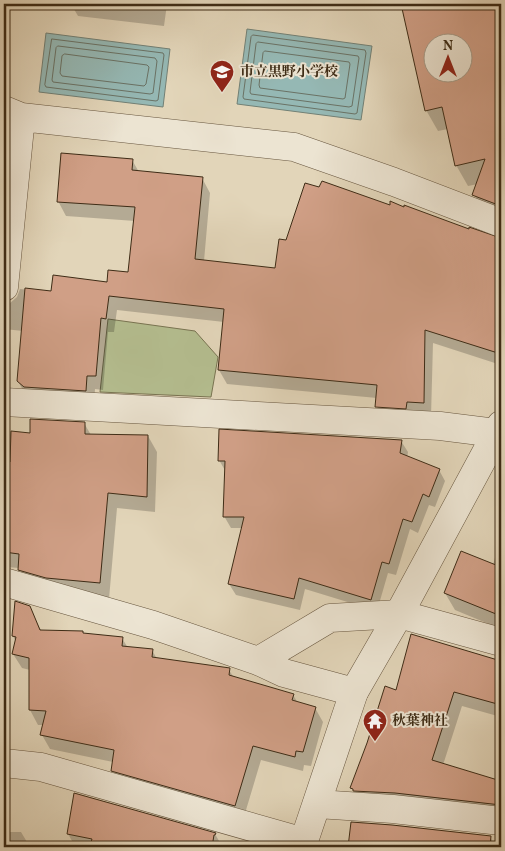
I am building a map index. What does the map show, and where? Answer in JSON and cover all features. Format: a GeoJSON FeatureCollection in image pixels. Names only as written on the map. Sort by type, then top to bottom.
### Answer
{"type":"FeatureCollection","features":[{"type":"Feature","properties":{"kind":"street"},"geometry":{"type":"LineString","coordinates":[[4,287],[12,114],[294,147],[394,182],[501,223]]}},
{"type":"Feature","properties":{"kind":"street"},"geometry":{"type":"LineString","coordinates":[[4,402],[499,429],[399,614],[354,692],[303,845],[41,767],[4,763]]}},
{"type":"Feature","properties":{"kind":"street"},"geometry":{"type":"LineString","coordinates":[[4,582],[153,625],[258,661],[284,673],[354,692]]}},
{"type":"Feature","properties":{"kind":"street"},"geometry":{"type":"LineString","coordinates":[[258,661],[330,618],[399,614],[501,642]]}},
{"type":"Feature","properties":{"kind":"street"},"geometry":{"type":"LineString","coordinates":[[317,804],[393,809],[501,821]]}},
{"type":"Feature","properties":{"kind":"green space"},"geometry":{"type":"Polygon","coordinates":[[[108,319],[195,331],[218,357],[211,397],[100,392],[108,319]]]}},
{"type":"Feature","properties":{"kind":"water"},"geometry":{"type":"Polygon","coordinates":[[[247,29],[372,46],[361,120],[237,104],[247,29]]]}},
{"type":"Feature","properties":{"kind":"water"},"geometry":{"type":"Polygon","coordinates":[[[46,33],[170,49],[163,107],[39,92],[46,33]]]}},
{"type":"Feature","properties":{"kind":"building"},"geometry":{"type":"Polygon","coordinates":[[[401,4],[501,4],[501,206],[472,195],[485,159],[455,166],[442,107],[425,111],[401,4]]]}},
{"type":"Feature","properties":{"kind":"building"},"geometry":{"type":"Polygon","coordinates":[[[61,153],[133,159],[132,170],[203,177],[195,259],[275,268],[279,239],[286,240],[305,183],[319,187],[322,181],[390,205],[390,201],[469,229],[469,227],[501,238],[501,354],[425,330],[424,403],[407,402],[406,409],[375,407],[377,385],[218,370],[224,309],[109,296],[106,319],[101,318],[96,376],[87,376],[86,391],[24,387],[17,381],[25,288],[51,291],[53,275],[107,282],[108,270],[128,272],[135,207],[57,202],[61,153]]]}},
{"type":"Feature","properties":{"kind":"building"},"geometry":{"type":"Polygon","coordinates":[[[30,419],[85,422],[85,434],[148,435],[147,497],[108,493],[100,583],[46,578],[18,570],[19,554],[4,552],[4,462],[10,462],[11,431],[30,433],[30,419]]]}},
{"type":"Feature","properties":{"kind":"building"},"geometry":{"type":"Polygon","coordinates":[[[219,429],[402,440],[400,453],[440,469],[429,497],[423,494],[412,522],[403,519],[389,564],[382,562],[371,600],[299,578],[294,599],[228,584],[244,517],[223,517],[225,461],[218,461],[219,429]]]}},
{"type":"Feature","properties":{"kind":"building"},"geometry":{"type":"Polygon","coordinates":[[[461,551],[501,567],[501,616],[444,593],[461,551]]]}},
{"type":"Feature","properties":{"kind":"building"},"geometry":{"type":"Polygon","coordinates":[[[15,601],[30,606],[40,630],[83,631],[83,633],[123,637],[122,646],[153,649],[152,657],[230,668],[229,675],[294,694],[292,700],[316,707],[303,752],[296,751],[295,757],[253,746],[235,806],[111,771],[114,750],[40,735],[46,711],[29,710],[29,658],[12,654],[16,637],[12,636],[15,601]]]}},
{"type":"Feature","properties":{"kind":"building"},"geometry":{"type":"Polygon","coordinates":[[[411,634],[501,661],[501,705],[454,692],[432,760],[501,781],[501,805],[395,793],[353,791],[350,788],[385,686],[396,690],[411,634]]]}},
{"type":"Feature","properties":{"kind":"building"},"geometry":{"type":"Polygon","coordinates":[[[74,793],[216,833],[212,847],[139,847],[91,842],[92,839],[67,834],[74,793]]]}},
{"type":"Feature","properties":{"kind":"building"},"geometry":{"type":"Polygon","coordinates":[[[351,822],[491,836],[490,847],[348,847],[351,822]]]}},
{"type":"Feature","properties":{"kind":"place","name":"市立黒野小学校"},"geometry":{"type":"Point","coordinates":[222,93]}},
{"type":"Feature","properties":{"kind":"place","name":"秋葉神社"},"geometry":{"type":"Point","coordinates":[375,742]}}]}
